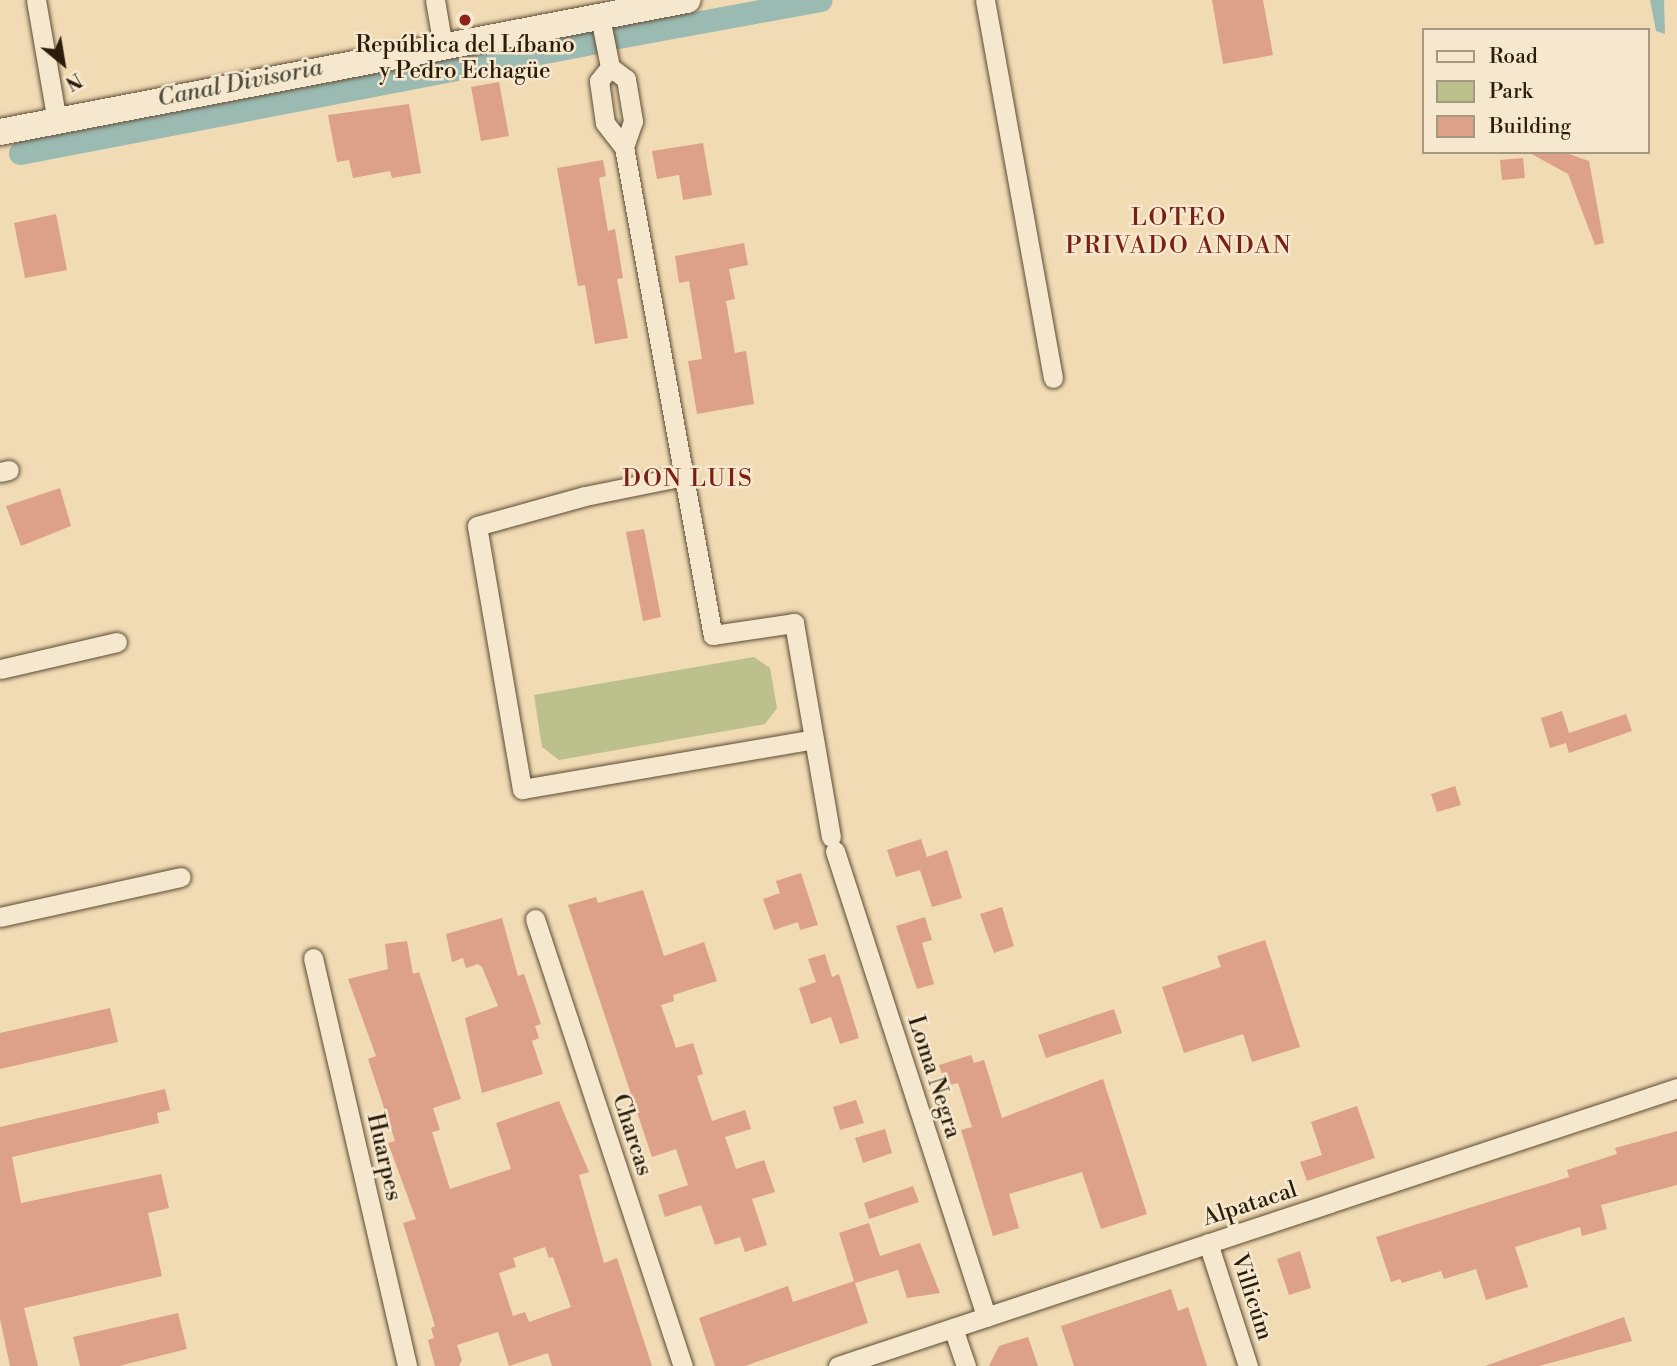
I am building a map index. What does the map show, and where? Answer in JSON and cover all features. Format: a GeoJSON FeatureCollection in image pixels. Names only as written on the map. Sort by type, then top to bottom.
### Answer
{"type":"FeatureCollection","features":[{"type":"Feature","properties":{"kind":"main road"},"geometry":{"type":"LineString","coordinates":[[0,132],[687,0]]}},
{"type":"Feature","properties":{"kind":"street"},"geometry":{"type":"LineString","coordinates":[[36,0],[57,121]]}},
{"type":"Feature","properties":{"kind":"street"},"geometry":{"type":"LineString","coordinates":[[435,0],[443,47]]}},
{"type":"Feature","properties":{"kind":"street"},"geometry":{"type":"LineString","coordinates":[[985,0],[1053,378]]}},
{"type":"Feature","properties":{"kind":"street"},"geometry":{"type":"LineString","coordinates":[[600,16],[610,66],[627,85],[633,121],[624,147]]}},
{"type":"Feature","properties":{"kind":"street"},"geometry":{"type":"LineString","coordinates":[[610,66],[599,81],[605,123],[624,147],[684,476],[584,496],[477,526],[522,789],[814,739]]}},
{"type":"Feature","properties":{"kind":"street","name":"Loma Negra"},"geometry":{"type":"LineString","coordinates":[[684,476],[713,635],[794,623],[833,844],[986,1317]]}},
{"type":"Feature","properties":{"kind":"street"},"geometry":{"type":"LineString","coordinates":[[0,669],[117,642]]}},
{"type":"Feature","properties":{"kind":"street"},"geometry":{"type":"LineString","coordinates":[[0,917],[181,877]]}},
{"type":"Feature","properties":{"kind":"street","name":"Charcas"},"geometry":{"type":"LineString","coordinates":[[535,919],[682,1366]]}},
{"type":"Feature","properties":{"kind":"street","name":"Huarpes"},"geometry":{"type":"LineString","coordinates":[[313,958],[407,1366]]}},
{"type":"Feature","properties":{"kind":"street","name":"Alpatacal"},"geometry":{"type":"LineString","coordinates":[[838,1366],[1677,1088]]}},
{"type":"Feature","properties":{"kind":"street","name":"Villicúm"},"geometry":{"type":"LineString","coordinates":[[1208,1243],[1248,1366]]}},
{"type":"Feature","properties":{"kind":"street"},"geometry":{"type":"LineString","coordinates":[[953,1328],[966,1366]]}},
{"type":"Feature","properties":{"kind":"green space"},"geometry":{"type":"Polygon","coordinates":[[[754,657],[770,668],[777,708],[765,724],[559,760],[542,747],[534,695],[754,657]]]}},
{"type":"Feature","properties":{"kind":"water"},"geometry":{"type":"Polygon","coordinates":[[[1650,0],[1664,0],[1665,34],[1656,31],[1650,0]]]}},
{"type":"Feature","properties":{"kind":"building"},"geometry":{"type":"Polygon","coordinates":[[[1212,0],[1263,0],[1273,55],[1223,64],[1212,0]]]}},
{"type":"Feature","properties":{"kind":"building"},"geometry":{"type":"Polygon","coordinates":[[[499,82],[509,136],[481,141],[471,87],[499,82]]]}},
{"type":"Feature","properties":{"kind":"building"},"geometry":{"type":"Polygon","coordinates":[[[409,104],[421,173],[392,178],[390,171],[353,178],[349,160],[337,162],[328,115],[409,104]]]}},
{"type":"Feature","properties":{"kind":"building"},"geometry":{"type":"Polygon","coordinates":[[[703,143],[712,195],[683,200],[679,175],[657,179],[652,151],[703,143]]]}},
{"type":"Feature","properties":{"kind":"building"},"geometry":{"type":"Polygon","coordinates":[[[1532,154],[1569,154],[1589,161],[1604,243],[1595,245],[1568,174],[1532,154]]]}},
{"type":"Feature","properties":{"kind":"building"},"geometry":{"type":"Polygon","coordinates":[[[1523,158],[1525,178],[1502,180],[1500,160],[1523,158]]]}},
{"type":"Feature","properties":{"kind":"building"},"geometry":{"type":"Polygon","coordinates":[[[603,160],[606,176],[599,178],[608,231],[615,229],[623,278],[617,279],[628,338],[595,344],[585,285],[578,286],[557,168],[603,160]]]}},
{"type":"Feature","properties":{"kind":"building"},"geometry":{"type":"Polygon","coordinates":[[[56,214],[67,270],[25,278],[14,223],[56,214]]]}},
{"type":"Feature","properties":{"kind":"building"},"geometry":{"type":"Polygon","coordinates":[[[744,243],[748,265],[729,269],[735,299],[726,301],[735,353],[746,351],[754,404],[697,414],[688,361],[702,359],[689,281],[679,283],[675,256],[744,243]]]}},
{"type":"Feature","properties":{"kind":"building"},"geometry":{"type":"Polygon","coordinates":[[[60,488],[71,526],[21,546],[6,506],[60,488]]]}},
{"type":"Feature","properties":{"kind":"building"},"geometry":{"type":"Polygon","coordinates":[[[644,529],[661,617],[643,621],[626,532],[644,529]]]}},
{"type":"Feature","properties":{"kind":"building"},"geometry":{"type":"Polygon","coordinates":[[[1562,711],[1569,733],[1626,714],[1632,731],[1569,753],[1566,743],[1550,748],[1541,718],[1562,711]]]}},
{"type":"Feature","properties":{"kind":"building"},"geometry":{"type":"Polygon","coordinates":[[[1455,786],[1461,805],[1437,812],[1431,794],[1455,786]]]}},
{"type":"Feature","properties":{"kind":"building"},"geometry":{"type":"Polygon","coordinates":[[[921,839],[927,857],[947,850],[962,898],[932,907],[920,870],[896,877],[887,850],[921,839]]]}},
{"type":"Feature","properties":{"kind":"building"},"geometry":{"type":"Polygon","coordinates":[[[801,873],[818,925],[800,930],[798,922],[774,930],[763,899],[780,893],[776,881],[801,873]]]}},
{"type":"Feature","properties":{"kind":"building"},"geometry":{"type":"Polygon","coordinates":[[[643,890],[664,956],[704,942],[717,981],[673,995],[674,1001],[661,1005],[676,1048],[693,1043],[703,1074],[697,1076],[712,1121],[745,1110],[751,1129],[725,1137],[736,1169],[764,1160],[775,1192],[752,1199],[767,1245],[745,1252],[740,1237],[715,1245],[701,1205],[665,1217],[658,1195],[688,1185],[676,1149],[652,1157],[568,905],[596,897],[598,903],[643,890]]]}},
{"type":"Feature","properties":{"kind":"building"},"geometry":{"type":"Polygon","coordinates":[[[1002,907],[1014,946],[994,953],[980,914],[1002,907]]]}},
{"type":"Feature","properties":{"kind":"building"},"geometry":{"type":"Polygon","coordinates":[[[925,917],[932,940],[922,943],[934,984],[917,989],[896,926],[925,917]]]}},
{"type":"Feature","properties":{"kind":"building"},"geometry":{"type":"Polygon","coordinates":[[[502,918],[518,976],[524,974],[541,1024],[535,1026],[539,1038],[532,1041],[543,1074],[482,1093],[465,1018],[498,1006],[482,967],[478,964],[466,968],[463,958],[452,962],[446,934],[502,918]]]}},
{"type":"Feature","properties":{"kind":"building"},"geometry":{"type":"Polygon","coordinates":[[[1265,940],[1300,1047],[1252,1062],[1243,1034],[1184,1053],[1162,987],[1221,967],[1217,956],[1265,940]]]}},
{"type":"Feature","properties":{"kind":"building"},"geometry":{"type":"Polygon","coordinates":[[[407,941],[413,974],[419,972],[461,1099],[433,1108],[440,1130],[432,1132],[450,1189],[511,1169],[496,1123],[559,1101],[589,1172],[579,1175],[604,1263],[617,1258],[652,1366],[552,1366],[548,1353],[509,1366],[498,1332],[457,1345],[462,1360],[459,1366],[435,1366],[428,1340],[434,1338],[431,1328],[435,1326],[403,1223],[416,1219],[388,1143],[395,1141],[368,1059],[376,1056],[348,979],[388,969],[385,944],[407,941]],[[545,1247],[513,1258],[516,1267],[499,1273],[513,1316],[525,1312],[529,1322],[571,1307],[553,1257],[549,1258],[545,1247]]]}},
{"type":"Feature","properties":{"kind":"building"},"geometry":{"type":"Polygon","coordinates":[[[825,954],[832,977],[839,974],[859,1038],[840,1044],[831,1017],[811,1024],[799,988],[816,982],[808,959],[825,954]]]}},
{"type":"Feature","properties":{"kind":"building"},"geometry":{"type":"Polygon","coordinates":[[[110,1008],[118,1042],[0,1069],[0,1033],[110,1008]]]}},
{"type":"Feature","properties":{"kind":"building"},"geometry":{"type":"Polygon","coordinates":[[[1114,1009],[1122,1033],[1046,1058],[1038,1035],[1114,1009]]]}},
{"type":"Feature","properties":{"kind":"building"},"geometry":{"type":"Polygon","coordinates":[[[971,1055],[974,1063],[984,1060],[1002,1118],[1103,1079],[1147,1214],[1101,1229],[1082,1172],[1009,1194],[1019,1228],[993,1236],[961,1130],[972,1127],[958,1083],[946,1086],[939,1065],[971,1055]]]}},
{"type":"Feature","properties":{"kind":"building"},"geometry":{"type":"Polygon","coordinates":[[[165,1089],[170,1110],[157,1113],[159,1123],[12,1157],[21,1203],[161,1174],[169,1208],[148,1213],[162,1276],[24,1308],[38,1366],[10,1366],[0,1319],[0,1127],[165,1089]]]}},
{"type":"Feature","properties":{"kind":"building"},"geometry":{"type":"Polygon","coordinates":[[[856,1100],[864,1123],[840,1130],[833,1107],[856,1100]]]}},
{"type":"Feature","properties":{"kind":"building"},"geometry":{"type":"Polygon","coordinates":[[[1357,1106],[1375,1158],[1307,1181],[1300,1162],[1322,1155],[1311,1122],[1357,1106]]]}},
{"type":"Feature","properties":{"kind":"building"},"geometry":{"type":"Polygon","coordinates":[[[885,1129],[892,1153],[863,1163],[855,1138],[885,1129]]]}},
{"type":"Feature","properties":{"kind":"building"},"geometry":{"type":"Polygon","coordinates":[[[1677,1131],[1677,1185],[1601,1205],[1607,1229],[1582,1236],[1580,1227],[1515,1247],[1528,1287],[1486,1300],[1476,1269],[1444,1279],[1441,1271],[1402,1283],[1400,1279],[1391,1282],[1376,1237],[1569,1177],[1567,1170],[1617,1154],[1615,1148],[1677,1131]]]}},
{"type":"Feature","properties":{"kind":"building"},"geometry":{"type":"Polygon","coordinates":[[[913,1186],[919,1202],[869,1219],[864,1203],[913,1186]]]}},
{"type":"Feature","properties":{"kind":"building"},"geometry":{"type":"Polygon","coordinates":[[[869,1223],[880,1256],[920,1243],[940,1293],[907,1298],[898,1270],[855,1283],[868,1323],[745,1366],[715,1366],[699,1318],[788,1286],[793,1302],[854,1281],[839,1233],[869,1223]]]}},
{"type":"Feature","properties":{"kind":"building"},"geometry":{"type":"Polygon","coordinates":[[[1300,1251],[1311,1288],[1289,1295],[1277,1259],[1300,1251]]]}},
{"type":"Feature","properties":{"kind":"building"},"geometry":{"type":"Polygon","coordinates":[[[1171,1289],[1178,1311],[1188,1307],[1207,1366],[1074,1366],[1061,1326],[1171,1289]]]}},
{"type":"Feature","properties":{"kind":"building"},"geometry":{"type":"Polygon","coordinates":[[[178,1313],[187,1349],[119,1366],[80,1366],[73,1337],[178,1313]]]}},
{"type":"Feature","properties":{"kind":"building"},"geometry":{"type":"Polygon","coordinates":[[[1624,1317],[1632,1341],[1539,1366],[1485,1366],[1624,1317]]]}},
{"type":"Feature","properties":{"kind":"building"},"geometry":{"type":"Polygon","coordinates":[[[1028,1337],[1038,1366],[989,1366],[999,1346],[1028,1337]]]}},
{"type":"Feature","properties":{"kind":"waterway","name":"Canal Divisoria"},"geometry":{"type":"LineString","coordinates":[[613,38],[821,0]]}},
{"type":"Feature","properties":{"kind":"waterway","name":"Canal Divisoria"},"geometry":{"type":"LineString","coordinates":[[20,153],[592,43]]}},
{"type":"Feature","properties":{"kind":"place","name":"República del Líbano y Pedro Echagüe"},"geometry":{"type":"Point","coordinates":[465,20]}},
{"type":"Feature","properties":{"kind":"district","name":"LOTEO PRIVADO ANDAN"},"geometry":{"type":"Point","coordinates":[1179,233]}},
{"type":"Feature","properties":{"kind":"district","name":"DON LUIS"},"geometry":{"type":"Point","coordinates":[688,480]}}]}
